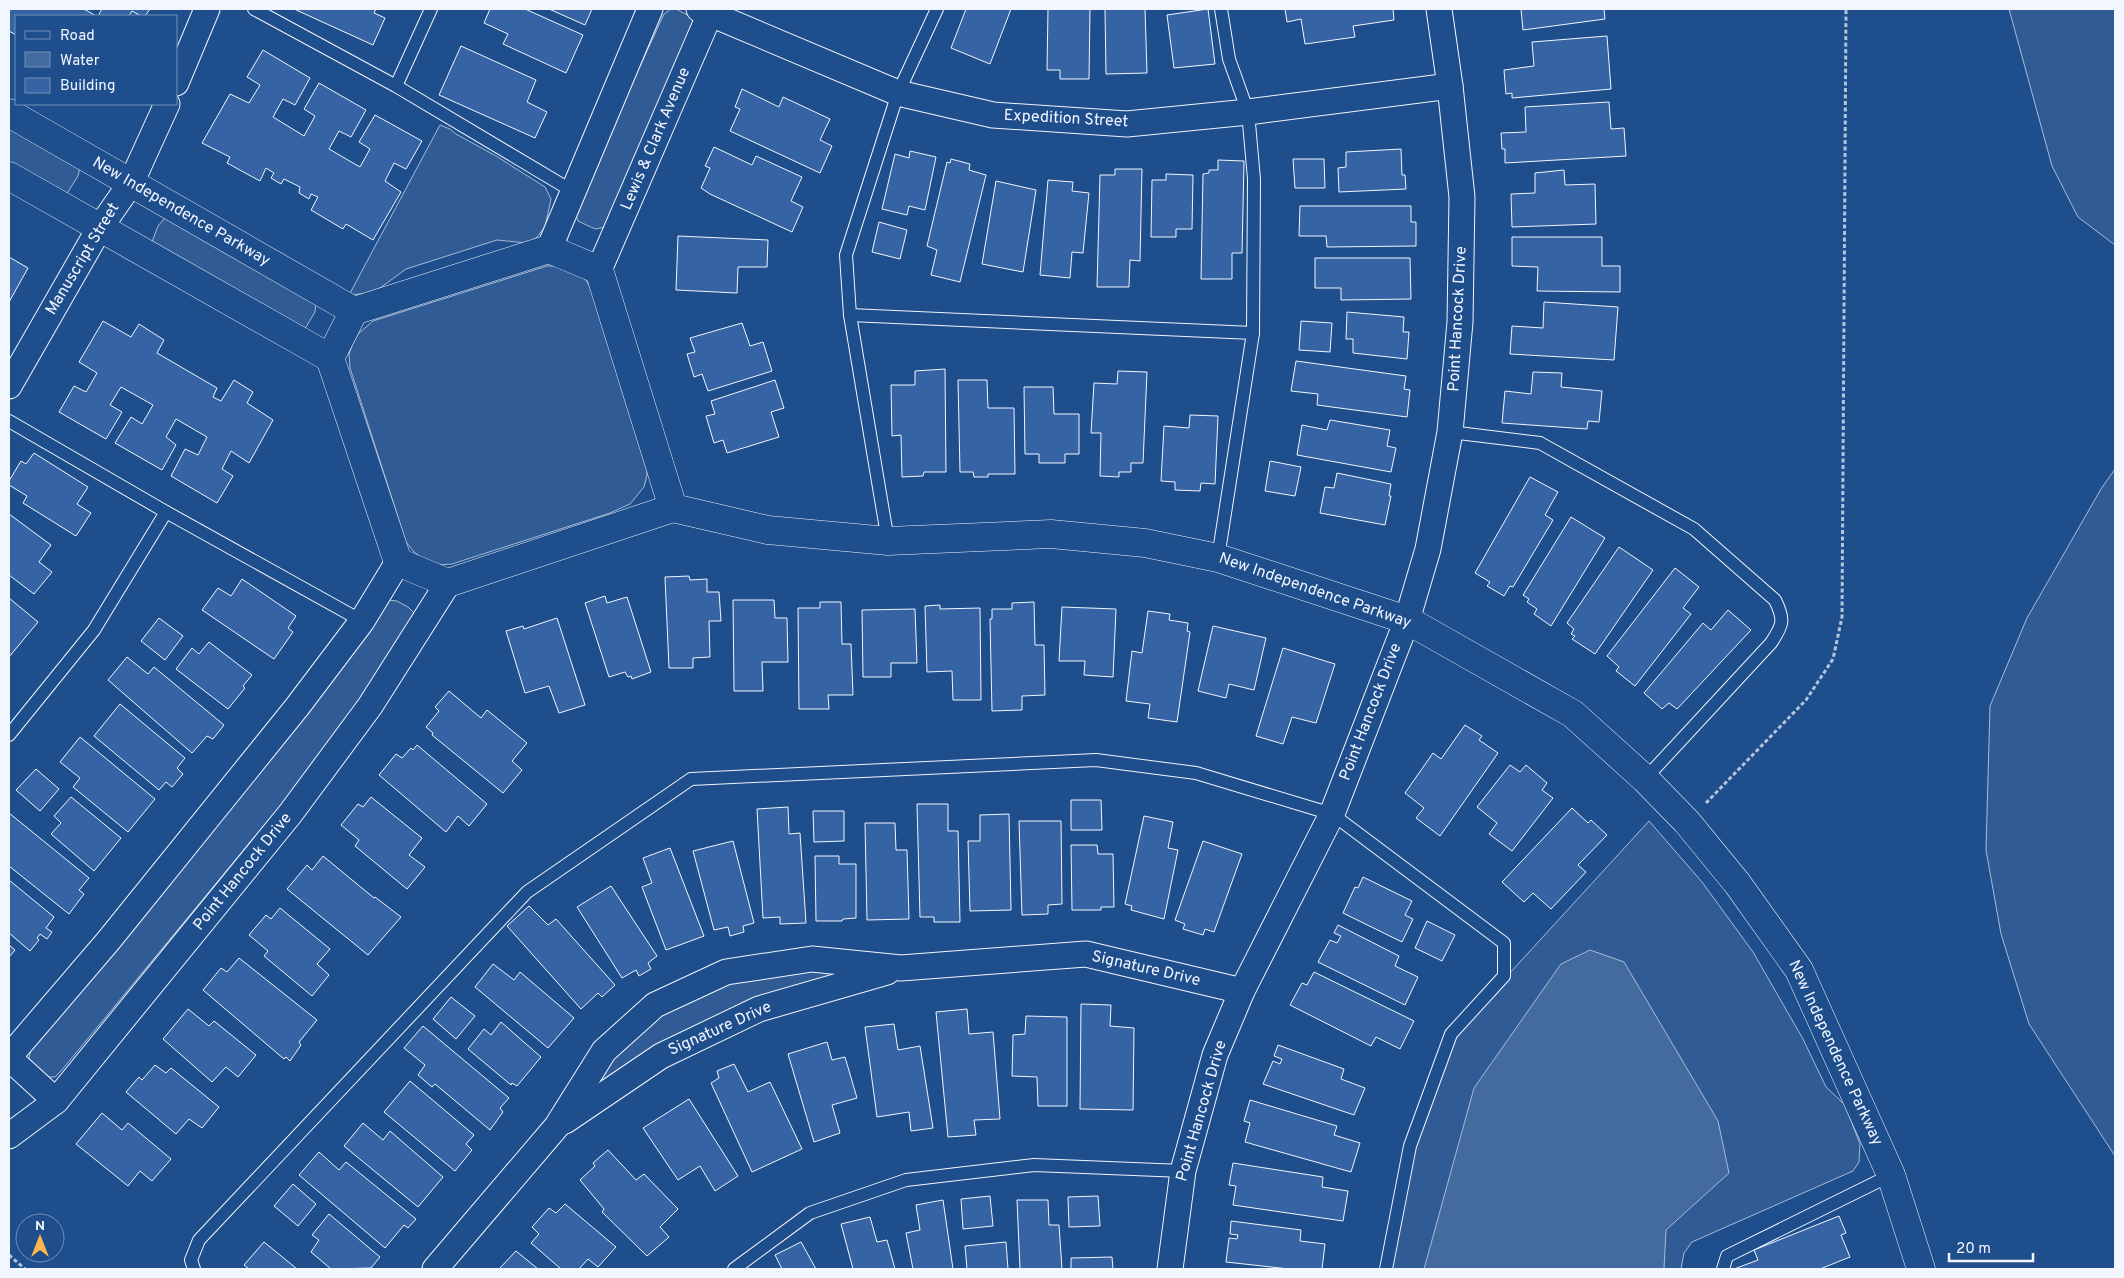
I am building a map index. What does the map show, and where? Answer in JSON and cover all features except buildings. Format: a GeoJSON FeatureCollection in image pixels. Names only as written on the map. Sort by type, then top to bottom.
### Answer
{"type":"FeatureCollection","features":[{"type":"Feature","properties":{"kind":"street"},"geometry":{"type":"LineString","coordinates":[[178,78],[207,9]]}},
{"type":"Feature","properties":{"kind":"street"},"geometry":{"type":"LineString","coordinates":[[549,249],[650,9]]}},
{"type":"Feature","properties":{"kind":"street","name":"Point Hancock Drive"},"geometry":{"type":"LineString","coordinates":[[1170,1269],[1183,1171],[1215,1055],[1242,991],[1332,814],[1407,620],[1428,549],[1450,432],[1460,322],[1462,197],[1450,86],[1439,9]]}},
{"type":"Feature","properties":{"kind":"street","name":"Expedition Street"},"geometry":{"type":"LineString","coordinates":[[707,11],[898,93],[994,115],[1127,124],[1248,112],[1450,86]]}},
{"type":"Feature","properties":{"kind":"street","name":"Lewis & Clark Avenue"},"geometry":{"type":"LineString","coordinates":[[599,270],[707,11]]}},
{"type":"Feature","properties":{"kind":"street","name":"Manuscript Street"},"geometry":{"type":"LineString","coordinates":[[9,386],[99,229],[131,183],[167,105]]}},
{"type":"Feature","properties":{"kind":"street","name":"New Independence Parkway"},"geometry":{"type":"LineString","coordinates":[[9,113],[354,311]]}},
{"type":"Feature","properties":{"kind":"street"},"geometry":{"type":"LineString","coordinates":[[9,176],[99,229],[330,358],[398,562],[448,583],[673,508],[599,270],[549,249],[354,311],[330,358]]}},
{"type":"Feature","properties":{"kind":"street","name":"New Independence Parkway"},"geometry":{"type":"LineString","coordinates":[[673,508],[768,530],[888,541],[1051,534],[1144,543],[1218,558],[1407,620],[1573,714],[1645,779],[1687,822],[1737,883],[1799,970],[1891,1175],[1921,1269]]}},
{"type":"Feature","properties":{"kind":"street"},"geometry":{"type":"LineString","coordinates":[[56,1101],[9,1058],[109,940],[297,706],[362,621],[398,562]]}},
{"type":"Feature","properties":{"kind":"street","name":"Point Hancock Drive"},"geometry":{"type":"LineString","coordinates":[[9,1136],[56,1101],[290,814],[370,706],[448,583]]}},
{"type":"Feature","properties":{"kind":"street","name":"Signature Drive"},"geometry":{"type":"LineString","coordinates":[[435,1269],[557,1126],[604,1051],[654,1005],[726,972],[812,959],[900,968],[1086,954],[1242,991]]}},
{"type":"Feature","properties":{"kind":"street","name":"Signature Drive"},"geometry":{"type":"LineString","coordinates":[[557,1126],[661,1056],[758,1009],[900,968]]}},
{"type":"Feature","properties":{"kind":"lane"},"geometry":{"type":"LineString","coordinates":[[254,9],[396,86],[574,192]]}},
{"type":"Feature","properties":{"kind":"lane"},"geometry":{"type":"LineString","coordinates":[[396,86],[431,9]]}},
{"type":"Feature","properties":{"kind":"lane"},"geometry":{"type":"LineString","coordinates":[[888,541],[850,315],[846,255],[898,93],[936,9]]}},
{"type":"Feature","properties":{"kind":"lane"},"geometry":{"type":"LineString","coordinates":[[1218,558],[1253,333],[1254,179],[1248,112],[1229,60],[1221,9]]}},
{"type":"Feature","properties":{"kind":"lane"},"geometry":{"type":"LineString","coordinates":[[850,315],[1253,333]]}},
{"type":"Feature","properties":{"kind":"lane"},"geometry":{"type":"LineString","coordinates":[[9,421],[166,512],[362,621]]}},
{"type":"Feature","properties":{"kind":"lane"},"geometry":{"type":"LineString","coordinates":[[1450,432],[1540,443],[1694,529],[1774,600],[1782,614],[1782,628],[1771,643],[1645,779]]}},
{"type":"Feature","properties":{"kind":"lane"},"geometry":{"type":"LineString","coordinates":[[9,736],[94,630],[166,512]]}},
{"type":"Feature","properties":{"kind":"lane"},"geometry":{"type":"LineString","coordinates":[[194,1269],[191,1260],[199,1240],[526,892],[691,780],[1096,760],[1196,773],[1332,814],[1504,942],[1504,976],[1451,1034],[1413,1136],[1386,1269]]}},
{"type":"Feature","properties":{"kind":"lane"},"geometry":{"type":"LineString","coordinates":[[734,1269],[810,1214],[906,1180],[1034,1165],[1183,1171]]}},
{"type":"Feature","properties":{"kind":"lane"},"geometry":{"type":"LineString","coordinates":[[1722,1269],[1727,1256],[1891,1175]]}},
{"type":"Feature","properties":{"kind":"path"},"geometry":{"type":"LineString","coordinates":[[1687,822],[1806,700],[1833,659],[1842,617],[1846,9]]}},
{"type":"Feature","properties":{"kind":"path"},"geometry":{"type":"LineString","coordinates":[[9,1256],[25,1269]]}},
{"type":"Feature","properties":{"kind":"shaded area"},"geometry":{"type":"Polygon","coordinates":[[[671,9],[676,9],[697,20],[606,227],[595,229],[578,221],[574,210],[664,14],[671,9]]]}},
{"type":"Feature","properties":{"kind":"shaded area"},"geometry":{"type":"Polygon","coordinates":[[[2009,9],[2115,9],[2115,245],[2078,217],[2052,166],[2009,9]]]}},
{"type":"Feature","properties":{"kind":"shaded area"},"geometry":{"type":"Polygon","coordinates":[[[9,122],[80,167],[78,176],[66,194],[9,166],[9,122]]]}},
{"type":"Feature","properties":{"kind":"shaded area"},"geometry":{"type":"Polygon","coordinates":[[[440,125],[496,156],[545,187],[551,199],[545,227],[536,238],[527,243],[497,240],[406,269],[380,288],[369,293],[349,295],[440,125]]]}},
{"type":"Feature","properties":{"kind":"shaded area"},"geometry":{"type":"Polygon","coordinates":[[[169,216],[316,303],[315,312],[306,327],[304,329],[152,242],[158,226],[169,216]]]}},
{"type":"Feature","properties":{"kind":"shaded area"},"geometry":{"type":"Polygon","coordinates":[[[547,266],[561,266],[585,279],[591,288],[646,462],[647,475],[644,487],[630,504],[610,513],[452,564],[438,565],[425,560],[414,552],[406,542],[350,368],[349,354],[353,343],[358,334],[373,321],[547,266]]]}},
{"type":"Feature","properties":{"kind":"shaded area"},"geometry":{"type":"Polygon","coordinates":[[[2115,469],[2115,1156],[2029,1024],[2001,934],[1986,850],[1990,706],[2027,618],[2101,489],[2115,469]]]}},
{"type":"Feature","properties":{"kind":"shaded area"},"geometry":{"type":"Polygon","coordinates":[[[388,600],[397,601],[408,607],[414,613],[414,618],[323,754],[61,1071],[55,1077],[49,1077],[37,1070],[29,1058],[31,1049],[388,600]]]}},
{"type":"Feature","properties":{"kind":"shaded area"},"geometry":{"type":"Polygon","coordinates":[[[1649,821],[1702,882],[1753,952],[1803,1039],[1826,1087],[1845,1105],[1860,1144],[1859,1162],[1853,1171],[1692,1242],[1684,1253],[1681,1269],[1390,1269],[1417,1142],[1454,1040],[1487,998],[1649,821]]]}},
{"type":"Feature","properties":{"kind":"shaded area"},"geometry":{"type":"Polygon","coordinates":[[[801,971],[841,973],[619,1078],[585,1087],[651,1021],[727,984],[801,971]]]}},
{"type":"Feature","properties":{"kind":"water"},"geometry":{"type":"Polygon","coordinates":[[[1590,950],[1624,962],[1718,1121],[1729,1173],[1666,1230],[1664,1269],[1424,1269],[1474,1088],[1561,964],[1590,950]]]}}]}
